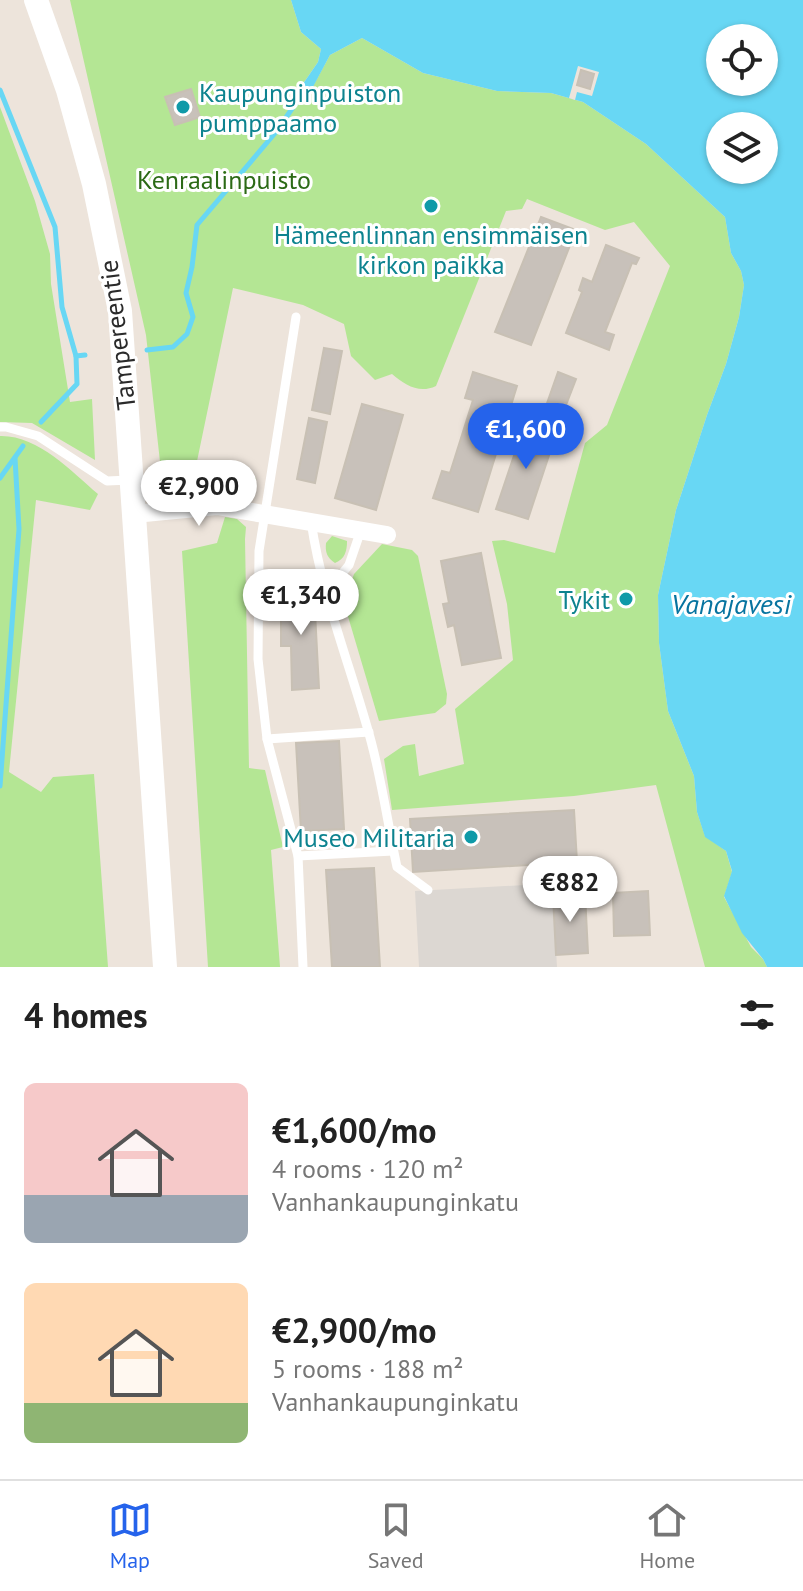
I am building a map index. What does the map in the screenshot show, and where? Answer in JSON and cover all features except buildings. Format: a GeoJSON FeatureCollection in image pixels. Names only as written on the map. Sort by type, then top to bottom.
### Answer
{"type":"FeatureCollection","features":[{"type":"Feature","properties":{"kind":"main road","name":"Tampereentie"},"geometry":{"type":"LineString","coordinates":[[36,0],[68,90],[94,184],[120,311],[165,967]]}},
{"type":"Feature","properties":{"kind":"street"},"geometry":{"type":"LineString","coordinates":[[134,514],[217,506],[387,535]]}},
{"type":"Feature","properties":{"kind":"lane"},"geometry":{"type":"LineString","coordinates":[[296,317],[263,513],[259,551],[258,659],[267,739],[298,856],[303,967]]}},
{"type":"Feature","properties":{"kind":"lane"},"geometry":{"type":"LineString","coordinates":[[0,427],[38,436],[107,481],[130,480]]}},
{"type":"Feature","properties":{"kind":"lane"},"geometry":{"type":"LineString","coordinates":[[311,521],[316,557],[369,732],[397,867],[428,890]]}},
{"type":"Feature","properties":{"kind":"lane"},"geometry":{"type":"LineString","coordinates":[[326,593],[349,565],[361,530]]}},
{"type":"Feature","properties":{"kind":"lane"},"geometry":{"type":"LineString","coordinates":[[267,739],[369,732]]}},
{"type":"Feature","properties":{"kind":"lane"},"geometry":{"type":"LineString","coordinates":[[298,856],[393,851]]}},
{"type":"Feature","properties":{"kind":"green space","name":"Kenraalinpuisto"},"geometry":{"type":"Polygon","coordinates":[[[70,0],[291,0],[301,32],[321,49],[318,62],[296,94],[306,99],[330,55],[362,38],[423,73],[497,91],[551,93],[583,102],[646,144],[725,217],[731,253],[741,271],[744,285],[726,364],[676,510],[658,595],[659,643],[668,711],[694,776],[697,812],[705,836],[726,851],[732,872],[724,897],[751,947],[767,967],[705,967],[656,785],[574,796],[392,810],[384,759],[403,746],[415,744],[419,776],[464,764],[455,709],[513,660],[507,604],[492,541],[504,540],[555,553],[585,443],[607,425],[670,266],[634,222],[605,230],[527,199],[522,209],[506,211],[436,386],[424,389],[407,385],[392,374],[375,380],[351,356],[344,324],[303,305],[233,288],[196,466],[256,478],[251,500],[164,498],[146,335],[70,0]]]}},
{"type":"Feature","properties":{"kind":"green space"},"geometry":{"type":"Polygon","coordinates":[[[0,107],[35,201],[50,254],[51,284],[70,402],[92,399],[95,460],[32,423],[0,422],[0,107]]]}},
{"type":"Feature","properties":{"kind":"green space"},"geometry":{"type":"Polygon","coordinates":[[[0,436],[28,441],[41,448],[98,494],[90,510],[36,500],[9,772],[41,792],[53,777],[94,774],[108,967],[0,967],[0,436]]]}},
{"type":"Feature","properties":{"kind":"green space"},"geometry":{"type":"Polygon","coordinates":[[[225,517],[237,519],[246,527],[249,768],[265,770],[283,847],[271,850],[280,967],[208,967],[182,551],[217,543],[225,517]]]}},
{"type":"Feature","properties":{"kind":"green space"},"geometry":{"type":"Polygon","coordinates":[[[332,536],[347,541],[345,554],[335,563],[328,557],[326,549],[326,543],[332,536]]]}},
{"type":"Feature","properties":{"kind":"green space"},"geometry":{"type":"Polygon","coordinates":[[[382,544],[412,550],[418,556],[447,694],[446,704],[435,713],[379,721],[344,603],[354,574],[382,544]]]}},
{"type":"Feature","properties":{"kind":"shaded area"},"geometry":{"type":"Polygon","coordinates":[[[544,884],[545,896],[553,896],[557,967],[419,967],[415,891],[544,884]]]}},
{"type":"Feature","properties":{"kind":"water","name":"Vanajavesi"},"geometry":{"type":"Polygon","coordinates":[[[291,0],[803,0],[803,967],[767,967],[742,933],[724,896],[732,871],[726,851],[705,837],[697,812],[694,776],[668,711],[659,643],[658,595],[676,510],[726,364],[744,285],[741,271],[731,253],[725,217],[646,144],[583,102],[551,93],[497,91],[423,73],[362,38],[330,55],[306,100],[298,100],[296,94],[318,62],[321,49],[301,32],[291,0]]]}},
{"type":"Feature","properties":{"kind":"pier"},"geometry":{"type":"Polygon","coordinates":[[[578,66],[599,72],[592,96],[577,92],[575,100],[569,98],[578,66]]]}},
{"type":"Feature","properties":{"kind":"waterway"},"geometry":{"type":"LineString","coordinates":[[0,90],[55,227],[62,307],[76,356]]}},
{"type":"Feature","properties":{"kind":"waterway"},"geometry":{"type":"LineString","coordinates":[[147,350],[173,347],[187,334],[193,317],[186,293],[197,225],[276,132],[298,100]]}},
{"type":"Feature","properties":{"kind":"waterway"},"geometry":{"type":"LineString","coordinates":[[41,422],[77,384],[76,356],[85,355]]}},
{"type":"Feature","properties":{"kind":"waterway"},"geometry":{"type":"LineString","coordinates":[[0,478],[23,446]]}},
{"type":"Feature","properties":{"kind":"waterway"},"geometry":{"type":"LineString","coordinates":[[0,786],[19,529],[15,458]]}},
{"type":"Feature","properties":{"kind":"place","name":"Kaupunginpuiston pumppaamo"},"geometry":{"type":"Point","coordinates":[183,107]}},
{"type":"Feature","properties":{"kind":"place","name":"Hämeenlinnan ensimmäisen kirkon paikka"},"geometry":{"type":"Point","coordinates":[431,206]}},
{"type":"Feature","properties":{"kind":"place","name":"Tykit"},"geometry":{"type":"Point","coordinates":[626,599]}},
{"type":"Feature","properties":{"kind":"place","name":"Museo Militaria"},"geometry":{"type":"Point","coordinates":[471,837]}}]}
